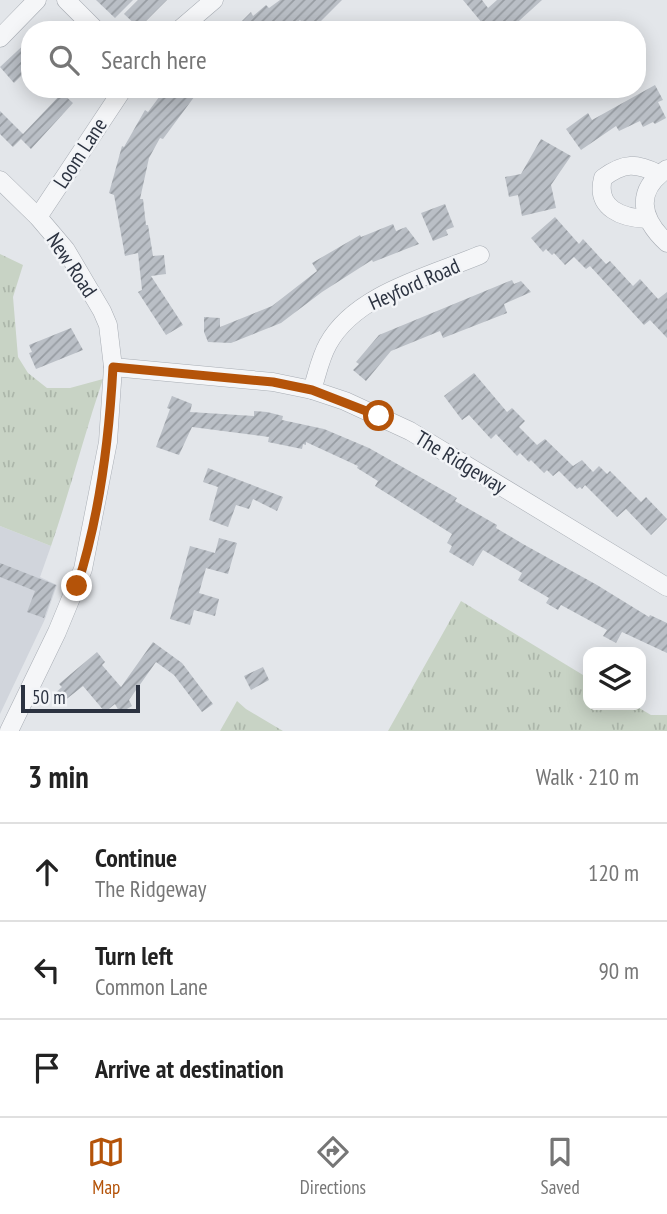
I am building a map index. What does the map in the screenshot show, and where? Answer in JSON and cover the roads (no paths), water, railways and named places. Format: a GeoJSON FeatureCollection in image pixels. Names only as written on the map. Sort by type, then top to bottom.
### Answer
{"type":"FeatureCollection","features":[{"type":"Feature","properties":{"kind":"street"},"geometry":{"type":"LineString","coordinates":[[0,38],[37,0]]}},
{"type":"Feature","properties":{"kind":"street"},"geometry":{"type":"LineString","coordinates":[[66,0],[87,21]]}},
{"type":"Feature","properties":{"kind":"street"},"geometry":{"type":"LineString","coordinates":[[189,21],[214,0]]}},
{"type":"Feature","properties":{"kind":"street","name":"Loom Lane"},"geometry":{"type":"LineString","coordinates":[[38,217],[118,98]]}},
{"type":"Feature","properties":{"kind":"street"},"geometry":{"type":"LineString","coordinates":[[647,219],[622,216],[613,210],[603,198],[600,188],[603,178],[629,165],[639,164],[663,172],[649,185],[644,208],[650,226],[667,243]]}},
{"type":"Feature","properties":{"kind":"street","name":"New Road"},"geometry":{"type":"LineString","coordinates":[[0,180],[38,217],[66,250],[102,311],[110,334],[113,367],[108,442],[83,569],[9,731]]}},
{"type":"Feature","properties":{"kind":"street","name":"Heyford Road"},"geometry":{"type":"LineString","coordinates":[[312,390],[329,343],[357,309],[378,297],[480,256]]}},
{"type":"Feature","properties":{"kind":"street","name":"The Ridgeway"},"geometry":{"type":"LineString","coordinates":[[113,367],[273,382],[312,390],[345,401],[410,431],[667,587]]}}]}
